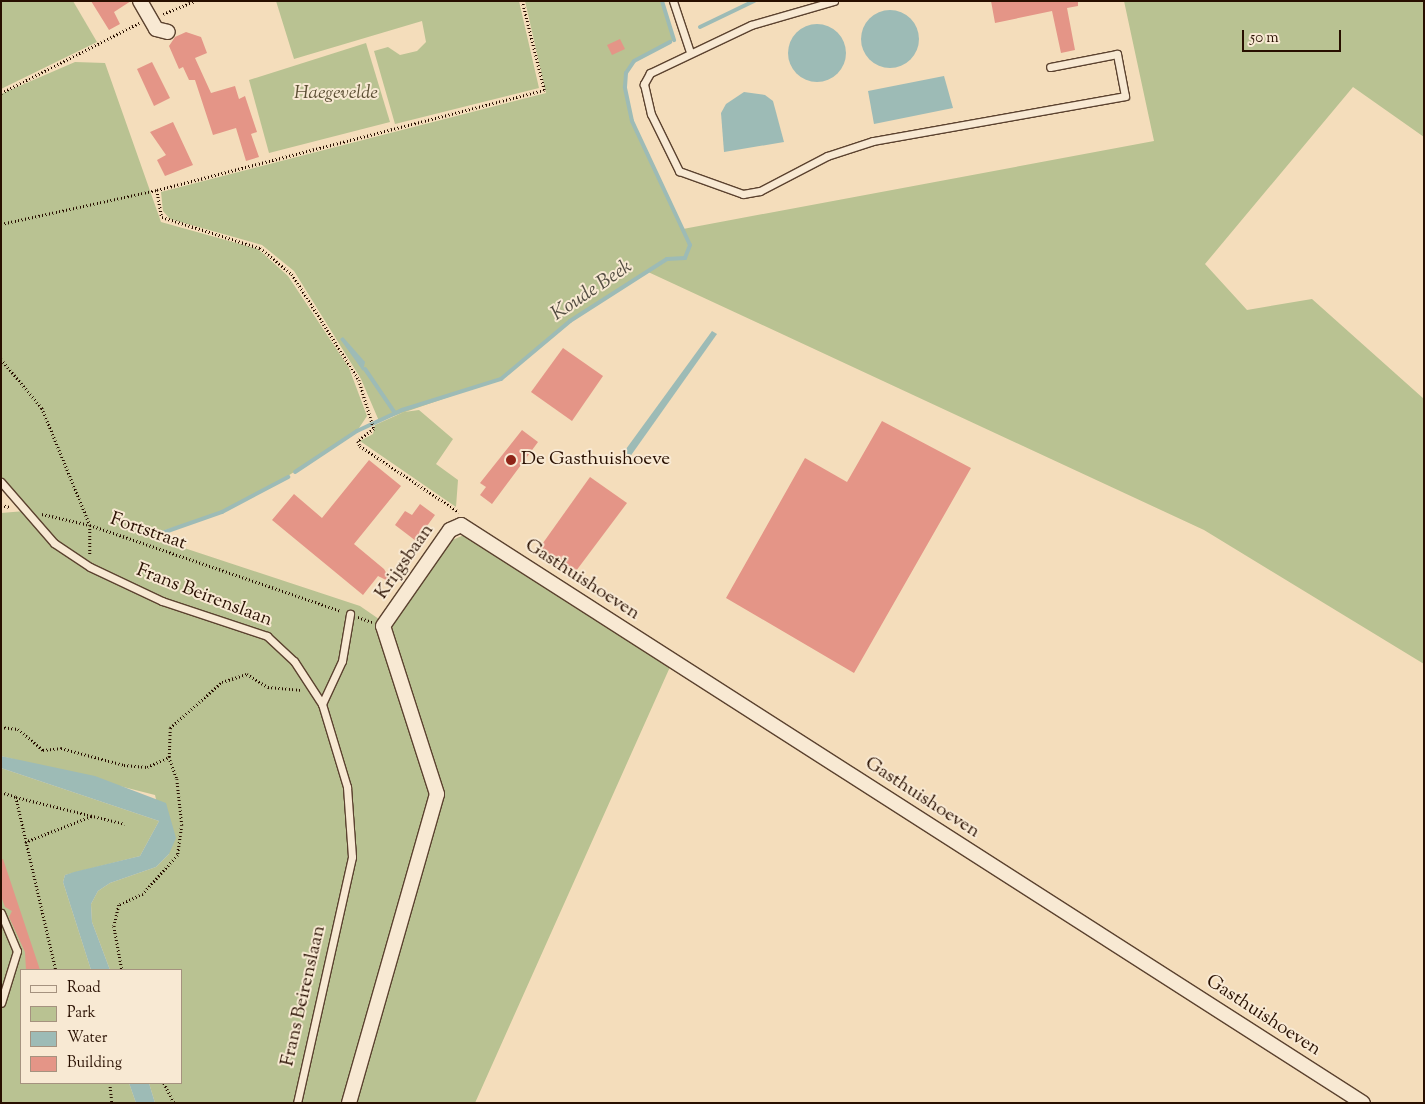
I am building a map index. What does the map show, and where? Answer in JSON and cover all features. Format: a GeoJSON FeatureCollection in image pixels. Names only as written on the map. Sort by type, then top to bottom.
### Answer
{"type":"FeatureCollection","features":[{"type":"Feature","properties":{"kind":"street"},"geometry":{"type":"LineString","coordinates":[[140,1],[156,29],[168,32]]}},
{"type":"Feature","properties":{"kind":"street","name":"Krijgsbaan"},"geometry":{"type":"LineString","coordinates":[[383,626],[450,530],[462,525]]}},
{"type":"Feature","properties":{"kind":"street","name":"Gasthuishoeven"},"geometry":{"type":"LineString","coordinates":[[462,525],[1363,1103]]}},
{"type":"Feature","properties":{"kind":"street"},"geometry":{"type":"LineString","coordinates":[[349,1103],[437,794],[383,626]]}},
{"type":"Feature","properties":{"kind":"lane"},"geometry":{"type":"LineString","coordinates":[[673,1],[690,52]]}},
{"type":"Feature","properties":{"kind":"lane"},"geometry":{"type":"LineString","coordinates":[[834,1],[751,25],[690,52],[650,73],[644,84],[651,114],[679,171],[743,194],[760,191],[827,156],[873,141],[1124,96],[1117,54],[1050,67]]}},
{"type":"Feature","properties":{"kind":"lane","name":"Frans Beirenslaan"},"geometry":{"type":"LineString","coordinates":[[1,482],[54,543],[90,566],[162,601],[267,636],[313,688],[322,704],[347,787],[352,856],[297,1103]]}},
{"type":"Feature","properties":{"kind":"lane"},"geometry":{"type":"LineString","coordinates":[[322,704],[342,662],[350,614]]}},
{"type":"Feature","properties":{"kind":"lane"},"geometry":{"type":"LineString","coordinates":[[1,913],[17,951],[1,1003]]}},
{"type":"Feature","properties":{"kind":"path"},"geometry":{"type":"LineString","coordinates":[[1,92],[149,18],[187,7],[196,1]]}},
{"type":"Feature","properties":{"kind":"path"},"geometry":{"type":"LineString","coordinates":[[1,224],[157,190],[544,90],[522,1]]}},
{"type":"Feature","properties":{"kind":"path"},"geometry":{"type":"LineString","coordinates":[[157,190],[162,217],[260,248],[292,274],[352,368],[373,426],[358,441],[360,446],[439,496],[459,512],[462,525]]}},
{"type":"Feature","properties":{"kind":"path","name":"Fortstraat"},"geometry":{"type":"LineString","coordinates":[[1,359],[42,408],[90,525],[383,626]]}},
{"type":"Feature","properties":{"kind":"path"},"geometry":{"type":"LineString","coordinates":[[1,505],[90,525],[90,566]]}},
{"type":"Feature","properties":{"kind":"path"},"geometry":{"type":"LineString","coordinates":[[122,969],[114,926],[119,905],[143,894],[178,855],[182,825],[177,779],[169,757],[170,728],[222,682],[247,674],[284,692],[313,688]]}},
{"type":"Feature","properties":{"kind":"path"},"geometry":{"type":"LineString","coordinates":[[1,727],[18,729],[43,750],[61,748],[124,765],[147,767],[169,757]]}},
{"type":"Feature","properties":{"kind":"path"},"geometry":{"type":"LineString","coordinates":[[1,792],[124,824]]}},
{"type":"Feature","properties":{"kind":"path"},"geometry":{"type":"LineString","coordinates":[[16,797],[56,969]]}},
{"type":"Feature","properties":{"kind":"path"},"geometry":{"type":"LineString","coordinates":[[26,842],[92,816]]}},
{"type":"Feature","properties":{"kind":"path"},"geometry":{"type":"LineString","coordinates":[[110,1084],[112,1103]]}},
{"type":"Feature","properties":{"kind":"path"},"geometry":{"type":"LineString","coordinates":[[164,1084],[174,1103]]}},
{"type":"Feature","properties":{"kind":"green space"},"geometry":{"type":"Polygon","coordinates":[[[1,1],[73,1],[97,42],[1,89],[1,1]]]}},
{"type":"Feature","properties":{"kind":"green space"},"geometry":{"type":"Polygon","coordinates":[[[276,1],[519,1],[539,88],[395,124],[374,51],[388,47],[400,55],[417,51],[426,42],[422,21],[294,59],[276,1]]]}},
{"type":"Feature","properties":{"kind":"green space"},"geometry":{"type":"Polygon","coordinates":[[[525,1],[662,1],[674,40],[634,61],[626,73],[625,87],[632,121],[683,229],[1154,141],[1124,1],[1424,1],[1424,137],[1353,87],[1205,264],[1247,310],[1312,299],[1424,399],[1424,664],[1204,530],[646,271],[570,321],[501,379],[379,421],[361,379],[294,271],[262,245],[170,219],[163,211],[161,192],[546,93],[525,1]]]}},
{"type":"Feature","properties":{"kind":"green space","name":"Haegevelde"},"geometry":{"type":"Polygon","coordinates":[[[366,43],[390,122],[269,153],[249,80],[366,43]]]}},
{"type":"Feature","properties":{"kind":"green space"},"geometry":{"type":"Polygon","coordinates":[[[75,62],[105,63],[161,222],[258,249],[288,276],[349,368],[367,416],[357,431],[274,485],[222,512],[165,530],[154,538],[360,606],[389,626],[448,542],[466,534],[670,667],[475,1103],[155,1103],[149,1084],[182,1084],[182,969],[110,969],[92,922],[91,904],[98,891],[110,883],[156,867],[169,854],[155,795],[1,756],[1,513],[25,511],[1,482],[1,94],[75,62]]]}},
{"type":"Feature","properties":{"kind":"green space"},"geometry":{"type":"Polygon","coordinates":[[[419,410],[453,439],[436,464],[458,480],[456,507],[360,441],[373,434],[375,425],[404,412],[419,410]]]}},
{"type":"Feature","properties":{"kind":"green space"},"geometry":{"type":"Polygon","coordinates":[[[1,768],[159,821],[140,856],[65,875],[63,882],[91,969],[20,969],[20,1084],[129,1084],[136,1103],[1,1103],[1,768]]]}},
{"type":"Feature","properties":{"kind":"water"},"geometry":{"type":"Polygon","coordinates":[[[890,10],[906,15],[914,23],[919,39],[914,55],[906,63],[890,68],[874,63],[866,55],[861,39],[866,23],[874,15],[890,10]]]}},
{"type":"Feature","properties":{"kind":"water"},"geometry":{"type":"Polygon","coordinates":[[[817,24],[833,29],[841,37],[846,53],[841,69],[833,77],[817,82],[801,77],[793,69],[788,53],[793,37],[801,29],[817,24]]]}},
{"type":"Feature","properties":{"kind":"water"},"geometry":{"type":"Polygon","coordinates":[[[944,76],[953,108],[874,124],[868,91],[944,76]]]}},
{"type":"Feature","properties":{"kind":"water"},"geometry":{"type":"Polygon","coordinates":[[[744,92],[765,95],[773,101],[784,142],[724,152],[721,113],[726,104],[744,92]]]}},
{"type":"Feature","properties":{"kind":"water"},"geometry":{"type":"Polygon","coordinates":[[[712,331],[717,334],[627,461],[618,460],[712,331]]]}},
{"type":"Feature","properties":{"kind":"water"},"geometry":{"type":"Polygon","coordinates":[[[343,337],[365,362],[363,371],[340,339],[343,337]]]}},
{"type":"Feature","properties":{"kind":"water"},"geometry":{"type":"Polygon","coordinates":[[[1,756],[95,776],[166,803],[176,838],[169,854],[156,867],[110,883],[98,891],[91,904],[92,922],[110,969],[91,969],[63,882],[65,875],[140,856],[159,821],[1,768],[1,756]]]}},
{"type":"Feature","properties":{"kind":"water"},"geometry":{"type":"Polygon","coordinates":[[[129,1084],[149,1084],[155,1103],[136,1103],[129,1084]]]}},
{"type":"Feature","properties":{"kind":"building"},"geometry":{"type":"Polygon","coordinates":[[[91,1],[131,1],[114,12],[120,24],[109,30],[91,1]]]}},
{"type":"Feature","properties":{"kind":"building"},"geometry":{"type":"Polygon","coordinates":[[[991,1],[1078,1],[1078,6],[1067,8],[1075,50],[1061,53],[1052,11],[995,23],[991,1]]]}},
{"type":"Feature","properties":{"kind":"building"},"geometry":{"type":"Polygon","coordinates":[[[186,32],[201,37],[207,53],[195,58],[211,93],[235,86],[239,99],[245,96],[257,132],[251,134],[259,157],[246,161],[236,128],[213,135],[195,80],[189,80],[183,67],[179,69],[169,46],[175,37],[186,32]]]}},
{"type":"Feature","properties":{"kind":"building"},"geometry":{"type":"Polygon","coordinates":[[[620,39],[625,49],[612,55],[607,45],[620,39]]]}},
{"type":"Feature","properties":{"kind":"building"},"geometry":{"type":"Polygon","coordinates":[[[152,62],[170,98],[154,106],[137,69],[152,62]]]}},
{"type":"Feature","properties":{"kind":"building"},"geometry":{"type":"Polygon","coordinates":[[[173,122],[193,165],[165,176],[157,160],[166,155],[150,132],[173,122]]]}},
{"type":"Feature","properties":{"kind":"building"},"geometry":{"type":"Polygon","coordinates":[[[563,348],[603,376],[572,421],[531,392],[563,348]]]}},
{"type":"Feature","properties":{"kind":"building"},"geometry":{"type":"Polygon","coordinates":[[[882,421],[971,468],[854,673],[726,598],[805,458],[847,482],[882,421]]]}},
{"type":"Feature","properties":{"kind":"building","name":"De Gasthuishoeve"},"geometry":{"type":"Polygon","coordinates":[[[522,430],[538,442],[492,504],[480,495],[486,487],[480,483],[522,430]]]}},
{"type":"Feature","properties":{"kind":"building"},"geometry":{"type":"Polygon","coordinates":[[[369,460],[401,486],[354,544],[384,569],[392,583],[378,576],[363,595],[272,520],[294,494],[322,518],[369,460]]]}},
{"type":"Feature","properties":{"kind":"building"},"geometry":{"type":"Polygon","coordinates":[[[590,477],[627,503],[573,575],[538,550],[590,477]]]}},
{"type":"Feature","properties":{"kind":"building"},"geometry":{"type":"Polygon","coordinates":[[[420,504],[435,515],[416,541],[395,525],[405,511],[412,515],[420,504]]]}},
{"type":"Feature","properties":{"kind":"building"},"geometry":{"type":"Polygon","coordinates":[[[1,859],[3,859],[40,969],[26,969],[25,952],[9,917],[12,911],[5,907],[1,896],[1,859]]]}},
{"type":"Feature","properties":{"kind":"waterway"},"geometry":{"type":"LineString","coordinates":[[662,1],[674,40]]}},
{"type":"Feature","properties":{"kind":"waterway","name":"Koude Beek"},"geometry":{"type":"LineString","coordinates":[[700,27],[754,1]]}},
{"type":"Feature","properties":{"kind":"waterway","name":"Koude Beek"},"geometry":{"type":"LineString","coordinates":[[295,472],[357,431],[402,410],[501,379],[570,321],[667,259],[685,258],[690,245],[632,121],[625,87],[626,73],[634,61],[670,42]]}},
{"type":"Feature","properties":{"kind":"waterway"},"geometry":{"type":"LineString","coordinates":[[365,369],[395,413]]}},
{"type":"Feature","properties":{"kind":"waterway","name":"Koude Beek"},"geometry":{"type":"LineString","coordinates":[[159,534],[222,512],[288,477]]}},
{"type":"Feature","properties":{"kind":"place","name":"De Gasthuishoeve"},"geometry":{"type":"Point","coordinates":[511,460]}}]}
